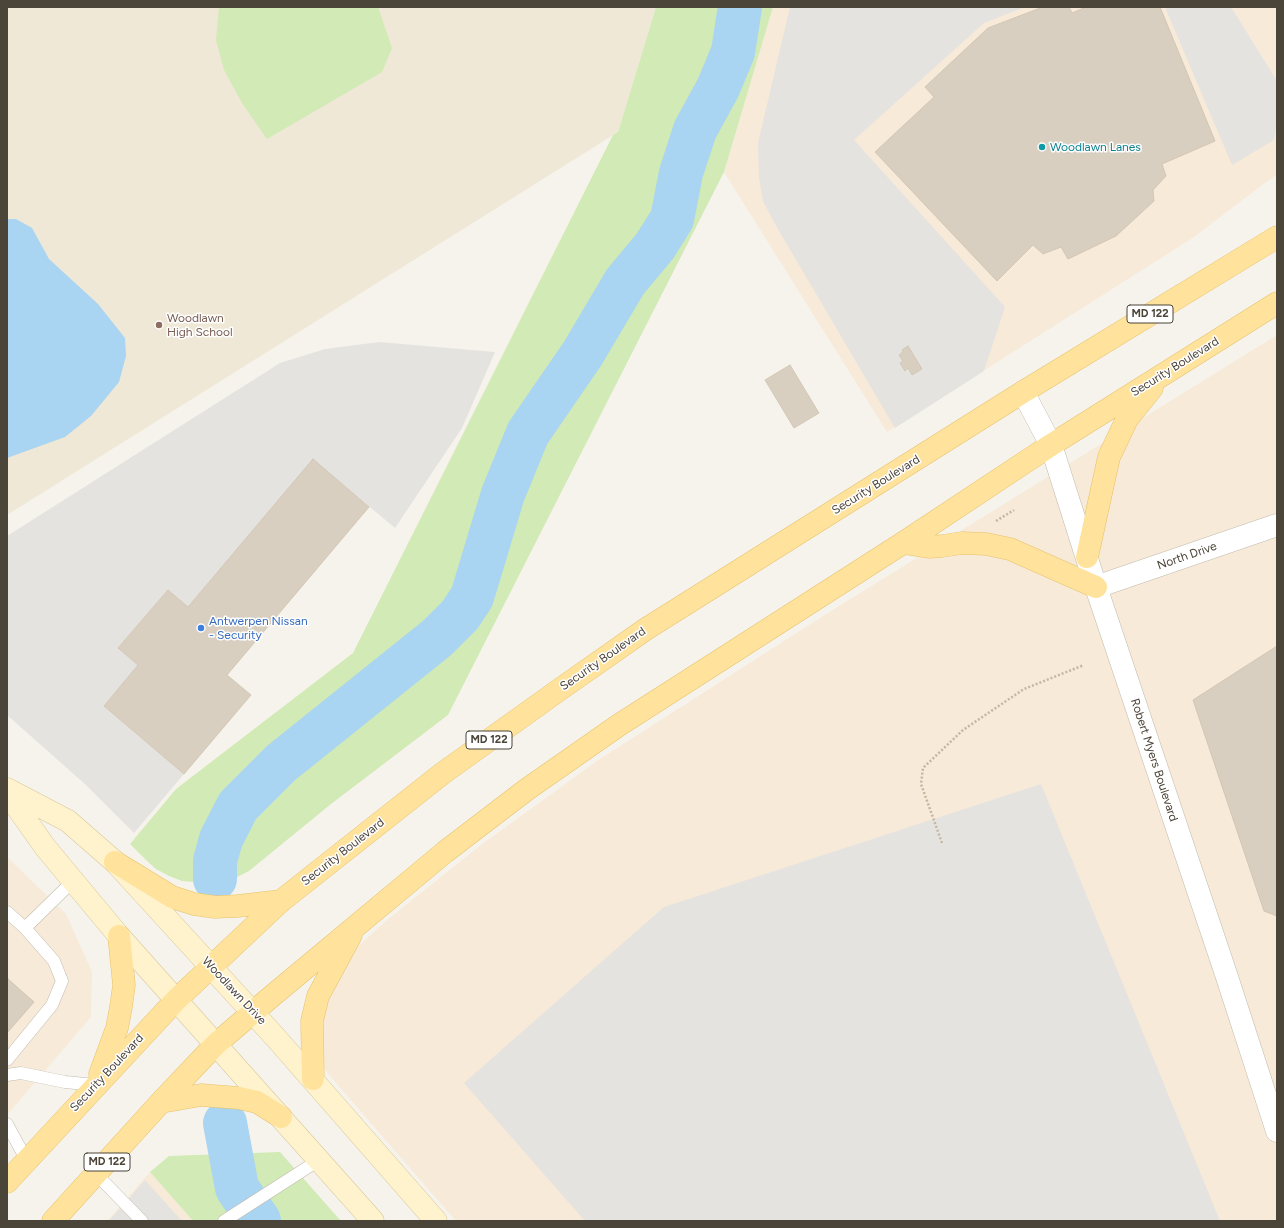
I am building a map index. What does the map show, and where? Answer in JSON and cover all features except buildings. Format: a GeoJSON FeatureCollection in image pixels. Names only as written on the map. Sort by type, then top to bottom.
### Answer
{"type":"FeatureCollection","features":[{"type":"Feature","properties":{"kind":"main road","name":"Security Boulevard"},"geometry":{"type":"LineString","coordinates":[[7,1182],[176,1000],[281,901],[443,773],[646,629],[1023,392],[1277,237]]}},
{"type":"Feature","properties":{"kind":"main road","name":"Security Boulevard"},"geometry":{"type":"LineString","coordinates":[[54,1221],[161,1102],[216,1044],[445,852],[507,804],[613,729],[1163,374],[1277,303]]}},
{"type":"Feature","properties":{"kind":"main road"},"geometry":{"type":"LineString","coordinates":[[1087,557],[1109,457],[1128,419],[1163,374]]}},
{"type":"Feature","properties":{"kind":"main road"},"geometry":{"type":"LineString","coordinates":[[903,543],[930,547],[962,542],[986,544],[1010,549],[1096,587]]}},
{"type":"Feature","properties":{"kind":"main road","name":"Woodlawn Drive"},"geometry":{"type":"LineString","coordinates":[[7,789],[68,821],[115,862],[313,1079],[436,1221]]}},
{"type":"Feature","properties":{"kind":"main road"},"geometry":{"type":"LineString","coordinates":[[7,793],[45,848],[119,936],[373,1221]]}},
{"type":"Feature","properties":{"kind":"main road"},"geometry":{"type":"LineString","coordinates":[[115,862],[172,898],[194,904],[223,907],[281,901]]}},
{"type":"Feature","properties":{"kind":"main road"},"geometry":{"type":"LineString","coordinates":[[313,1079],[312,1021],[318,996],[357,925]]}},
{"type":"Feature","properties":{"kind":"main road"},"geometry":{"type":"LineString","coordinates":[[96,1085],[117,1028],[121,1007],[124,985],[119,936]]}},
{"type":"Feature","properties":{"kind":"main road"},"geometry":{"type":"LineString","coordinates":[[161,1102],[201,1095],[239,1098],[257,1102],[281,1117]]}},
{"type":"Feature","properties":{"kind":"street","name":"Robert Myers Boulevard"},"geometry":{"type":"LineString","coordinates":[[1023,392],[1051,446],[1096,587],[1277,1132]]}},
{"type":"Feature","properties":{"kind":"street","name":"North Drive"},"geometry":{"type":"LineString","coordinates":[[1096,587],[1277,525]]}},
{"type":"Feature","properties":{"kind":"lane"},"geometry":{"type":"LineString","coordinates":[[24,928],[73,881]]}},
{"type":"Feature","properties":{"kind":"lane"},"geometry":{"type":"LineString","coordinates":[[7,912],[54,961],[62,981],[52,1005],[7,1060]]}},
{"type":"Feature","properties":{"kind":"lane"},"geometry":{"type":"LineString","coordinates":[[7,1075],[21,1073],[65,1082],[96,1085]]}},
{"type":"Feature","properties":{"kind":"lane"},"geometry":{"type":"LineString","coordinates":[[7,1124],[26,1160]]}},
{"type":"Feature","properties":{"kind":"lane"},"geometry":{"type":"LineString","coordinates":[[224,1221],[319,1160]]}},
{"type":"Feature","properties":{"kind":"lane"},"geometry":{"type":"LineString","coordinates":[[96,1174],[142,1221]]}},
{"type":"Feature","properties":{"kind":"path"},"geometry":{"type":"LineString","coordinates":[[992,524],[1014,510]]}},
{"type":"Feature","properties":{"kind":"path"},"geometry":{"type":"LineString","coordinates":[[942,843],[921,784],[923,768],[963,730],[1024,689],[1084,666]]}},
{"type":"Feature","properties":{"kind":"shaded area","name":"Woodlawn High School"},"geometry":{"type":"Polygon","coordinates":[[[7,7],[656,7],[618,132],[7,515],[7,7]]]}},
{"type":"Feature","properties":{"kind":"shaded area"},"geometry":{"type":"Polygon","coordinates":[[[773,7],[1277,7],[1277,174],[1191,239],[887,432],[724,172],[773,7]]]}},
{"type":"Feature","properties":{"kind":"shaded area"},"geometry":{"type":"Polygon","coordinates":[[[790,7],[1025,7],[984,23],[854,140],[1005,307],[984,371],[895,428],[763,201],[759,178],[758,143],[790,7]]]}},
{"type":"Feature","properties":{"kind":"shaded area"},"geometry":{"type":"Polygon","coordinates":[[[1165,7],[1231,7],[1277,81],[1277,120],[1274,140],[1232,165],[1165,7]]]}},
{"type":"Feature","properties":{"kind":"shaded area"},"geometry":{"type":"Polygon","coordinates":[[[1277,335],[1277,1221],[456,1221],[329,1075],[323,1066],[317,1022],[346,957],[386,921],[481,845],[597,761],[823,616],[1277,335]]]}},
{"type":"Feature","properties":{"kind":"shaded area"},"geometry":{"type":"Polygon","coordinates":[[[379,342],[495,352],[462,428],[395,528],[313,460],[188,607],[168,590],[118,648],[138,665],[104,706],[184,774],[134,833],[86,785],[7,715],[7,536],[280,363],[325,349],[379,342]]]}},
{"type":"Feature","properties":{"kind":"shaded area"},"geometry":{"type":"Polygon","coordinates":[[[1041,784],[1220,1221],[585,1221],[464,1083],[664,907],[1041,784]]]}},
{"type":"Feature","properties":{"kind":"shaded area"},"geometry":{"type":"Polygon","coordinates":[[[7,857],[66,914],[92,972],[91,1017],[7,1115],[7,857]]]}},
{"type":"Feature","properties":{"kind":"shaded area"},"geometry":{"type":"Polygon","coordinates":[[[150,1172],[193,1221],[107,1221],[150,1172]]]}},
{"type":"Feature","properties":{"kind":"shaded area"},"geometry":{"type":"Polygon","coordinates":[[[145,1180],[182,1221],[109,1221],[145,1180]]]}},
{"type":"Feature","properties":{"kind":"green space"},"geometry":{"type":"Polygon","coordinates":[[[219,7],[378,7],[392,48],[382,72],[267,139],[242,103],[224,70],[216,40],[219,7]]]}},
{"type":"Feature","properties":{"kind":"green space"},"geometry":{"type":"Polygon","coordinates":[[[656,7],[773,7],[724,172],[448,715],[331,804],[249,871],[237,877],[209,883],[182,881],[156,869],[130,844],[176,789],[353,653],[613,135],[618,132],[656,7]]]}},
{"type":"Feature","properties":{"kind":"green space"},"geometry":{"type":"Polygon","coordinates":[[[280,1152],[341,1221],[193,1221],[150,1172],[169,1156],[280,1152]]]}},
{"type":"Feature","properties":{"kind":"water"},"geometry":{"type":"Polygon","coordinates":[[[7,219],[16,219],[32,228],[49,259],[98,304],[125,338],[126,356],[119,382],[91,416],[65,437],[7,458],[7,219]]]}},
{"type":"Feature","properties":{"kind":"waterway"},"geometry":{"type":"LineString","coordinates":[[215,879],[215,861],[221,839],[238,806],[281,763],[437,638],[460,615],[472,597],[503,494],[528,433],[583,353],[625,282],[655,246],[672,219],[681,173],[695,130],[718,88],[733,52],[740,7]]}},
{"type":"Feature","properties":{"kind":"waterway"},"geometry":{"type":"LineString","coordinates":[[225,1123],[237,1188],[259,1221]]}},
{"type":"Feature","properties":{"kind":"place","name":"Woodlawn Lanes"},"geometry":{"type":"Point","coordinates":[1042,147]}},
{"type":"Feature","properties":{"kind":"place","name":"Woodlawn High School"},"geometry":{"type":"Point","coordinates":[159,325]}},
{"type":"Feature","properties":{"kind":"place","name":"Antwerpen Nissan - Security"},"geometry":{"type":"Point","coordinates":[201,628]}}]}
